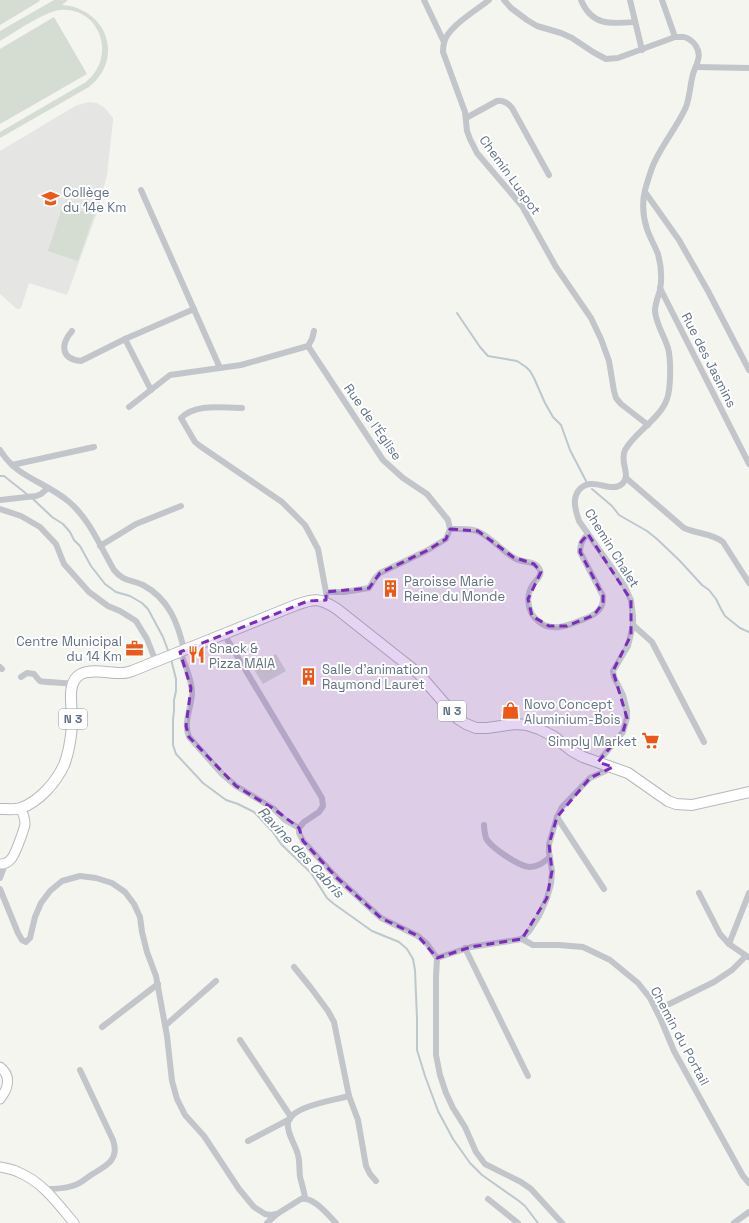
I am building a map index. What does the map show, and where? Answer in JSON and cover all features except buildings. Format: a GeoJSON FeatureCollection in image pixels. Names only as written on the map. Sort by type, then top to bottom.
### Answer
{"type":"FeatureCollection","features":[{"type":"Feature","properties":{"kind":"main road"},"geometry":{"type":"LineString","coordinates":[[72,684],[80,674],[88,672],[132,672],[308,601],[319,600],[326,597]]}},
{"type":"Feature","properties":{"kind":"main road","name":"N 3"},"geometry":{"type":"LineString","coordinates":[[326,597],[337,609],[419,674],[458,719],[466,724],[476,728],[488,728],[515,724],[539,728],[578,754],[628,773],[668,801],[676,804],[692,805],[749,792]]}},
{"type":"Feature","properties":{"kind":"main road","name":"N 3"},"geometry":{"type":"LineString","coordinates":[[0,809],[20,808],[34,800],[51,786],[64,764],[72,726],[72,684]]}},
{"type":"Feature","properties":{"kind":"street","name":"Chemin Luspot"},"geometry":{"type":"LineString","coordinates":[[424,0],[444,42],[443,52],[465,112],[467,131],[477,153],[522,206],[556,267],[591,318],[609,361],[616,398],[621,404],[648,425]]}},
{"type":"Feature","properties":{"kind":"street"},"geometry":{"type":"LineString","coordinates":[[444,42],[448,34],[455,26],[489,0]]}},
{"type":"Feature","properties":{"kind":"street"},"geometry":{"type":"LineString","coordinates":[[504,0],[511,8],[526,20],[537,26],[572,38],[606,59],[618,58],[675,37],[684,37],[693,42],[698,50],[699,59],[693,75],[686,106],[655,161],[645,192],[643,206],[647,229],[658,254],[661,275],[660,288],[655,309],[657,321],[668,348],[670,365],[667,400],[659,413],[625,450],[623,461],[627,474],[626,478],[684,528],[711,535],[723,542],[749,583]]}},
{"type":"Feature","properties":{"kind":"street"},"geometry":{"type":"LineString","coordinates":[[582,0],[586,11],[602,21],[612,24],[634,22]]}},
{"type":"Feature","properties":{"kind":"street"},"geometry":{"type":"LineString","coordinates":[[630,0],[634,22],[642,50]]}},
{"type":"Feature","properties":{"kind":"street"},"geometry":{"type":"LineString","coordinates":[[662,0],[675,37]]}},
{"type":"Feature","properties":{"kind":"street"},"geometry":{"type":"LineString","coordinates":[[696,67],[749,68]]}},
{"type":"Feature","properties":{"kind":"street"},"geometry":{"type":"LineString","coordinates":[[466,118],[497,101],[502,100],[506,102],[512,108],[549,175]]}},
{"type":"Feature","properties":{"kind":"street"},"geometry":{"type":"LineString","coordinates":[[141,190],[220,368]]}},
{"type":"Feature","properties":{"kind":"street"},"geometry":{"type":"LineString","coordinates":[[645,192],[679,240],[708,291],[749,370]]}},
{"type":"Feature","properties":{"kind":"street","name":"Rue des Jasmins"},"geometry":{"type":"LineString","coordinates":[[660,288],[749,464]]}},
{"type":"Feature","properties":{"kind":"street"},"geometry":{"type":"LineString","coordinates":[[72,331],[66,338],[64,348],[66,355],[70,358],[81,360],[194,309]]}},
{"type":"Feature","properties":{"kind":"street"},"geometry":{"type":"LineString","coordinates":[[129,408],[170,375],[241,365],[308,346],[312,339],[314,330]]}},
{"type":"Feature","properties":{"kind":"street"},"geometry":{"type":"LineString","coordinates":[[125,340],[151,390]]}},
{"type":"Feature","properties":{"kind":"street","name":"Rue de l'Église"},"geometry":{"type":"LineString","coordinates":[[308,346],[384,460],[403,478],[427,494],[448,520],[450,529]]}},
{"type":"Feature","properties":{"kind":"street"},"geometry":{"type":"LineString","coordinates":[[242,408],[193,409],[181,418],[200,446],[282,502],[305,525],[318,549],[326,597],[344,592],[369,588],[380,573],[426,551],[446,538],[450,529],[471,529],[486,536],[513,557],[520,561],[528,561],[538,568],[541,572],[530,591],[528,599],[532,616],[540,623],[549,626],[567,626],[594,615],[603,603],[603,596],[580,552],[581,542],[588,534]]}},
{"type":"Feature","properties":{"kind":"street"},"geometry":{"type":"LineString","coordinates":[[12,465],[94,446]]}},
{"type":"Feature","properties":{"kind":"street"},"geometry":{"type":"LineString","coordinates":[[0,450],[12,465],[21,473],[68,500],[79,511],[114,570],[118,574],[123,578],[136,582],[152,591],[165,604],[175,618],[181,634],[181,652],[191,688],[192,695],[186,726],[189,737],[222,774],[236,786],[274,809],[285,820],[299,828]]}},
{"type":"Feature","properties":{"kind":"street","name":"Chemin Chalet"},"geometry":{"type":"LineString","coordinates":[[598,762],[619,737],[625,725],[627,711],[623,695],[614,677],[613,671],[628,646],[633,625],[633,616],[631,600],[624,585],[579,521],[575,510],[575,500],[582,487],[592,483],[616,487],[622,484],[626,478]]}},
{"type":"Feature","properties":{"kind":"street"},"geometry":{"type":"LineString","coordinates":[[0,500],[36,496],[48,488]]}},
{"type":"Feature","properties":{"kind":"street"},"geometry":{"type":"LineString","coordinates":[[100,546],[136,524],[181,506]]}},
{"type":"Feature","properties":{"kind":"street"},"geometry":{"type":"LineString","coordinates":[[0,509],[21,516],[40,527],[56,544],[64,564],[89,592],[108,606],[120,611],[136,621],[158,661]]}},
{"type":"Feature","properties":{"kind":"street"},"geometry":{"type":"LineString","coordinates":[[633,625],[652,642],[704,742]]}},
{"type":"Feature","properties":{"kind":"street"},"geometry":{"type":"LineString","coordinates":[[224,634],[322,798],[323,806],[319,812],[304,822],[299,828],[303,841],[336,877],[381,918],[418,936],[427,944],[438,958],[436,977],[436,1055],[440,1075],[446,1093],[453,1108],[465,1127],[476,1152],[485,1164],[521,1182],[531,1189],[562,1223]]}},
{"type":"Feature","properties":{"kind":"street"},"geometry":{"type":"LineString","coordinates":[[21,677],[27,673],[34,674],[40,682],[72,684]]}},
{"type":"Feature","properties":{"kind":"street"},"geometry":{"type":"LineString","coordinates":[[522,939],[539,916],[547,898],[551,884],[552,871],[549,844],[557,817],[562,807],[590,778],[613,767]]}},
{"type":"Feature","properties":{"kind":"street"},"geometry":{"type":"LineString","coordinates":[[0,878],[2,864],[12,859],[25,823],[24,814],[20,808]]}},
{"type":"Feature","properties":{"kind":"street"},"geometry":{"type":"LineString","coordinates":[[557,817],[604,889]]}},
{"type":"Feature","properties":{"kind":"street"},"geometry":{"type":"LineString","coordinates":[[484,825],[486,838],[492,845],[526,867],[541,864],[550,857]]}},
{"type":"Feature","properties":{"kind":"street"},"geometry":{"type":"LineString","coordinates":[[0,889],[18,933],[22,940],[26,942],[30,938],[35,917],[41,903],[50,891],[62,881],[80,876],[96,878],[112,883],[124,892],[134,904],[140,917],[147,952],[156,976],[166,1025],[172,1081],[177,1099],[185,1114],[204,1136],[239,1189],[254,1207],[265,1214],[277,1214]]}},
{"type":"Feature","properties":{"kind":"street"},"geometry":{"type":"LineString","coordinates":[[657,1010],[714,982],[732,970],[747,957],[729,944],[720,934],[699,893]]}},
{"type":"Feature","properties":{"kind":"street"},"geometry":{"type":"LineString","coordinates":[[729,944],[749,893]]}},
{"type":"Feature","properties":{"kind":"street","name":"Chemin du Portail"},"geometry":{"type":"LineString","coordinates":[[438,958],[465,948],[522,939],[533,944],[583,947],[610,960],[638,983],[650,998],[657,1010],[674,1051],[743,1176],[749,1183]]}},
{"type":"Feature","properties":{"kind":"street"},"geometry":{"type":"LineString","coordinates":[[465,948],[528,1076]]}},
{"type":"Feature","properties":{"kind":"street"},"geometry":{"type":"LineString","coordinates":[[294,967],[328,1011],[334,1022],[349,1096],[358,1120],[366,1166],[376,1181]]}},
{"type":"Feature","properties":{"kind":"street"},"geometry":{"type":"LineString","coordinates":[[166,1025],[216,981]]}},
{"type":"Feature","properties":{"kind":"street"},"geometry":{"type":"LineString","coordinates":[[102,1027],[158,984]]}},
{"type":"Feature","properties":{"kind":"street"},"geometry":{"type":"LineString","coordinates":[[240,1040],[291,1118]]}},
{"type":"Feature","properties":{"kind":"street"},"geometry":{"type":"LineString","coordinates":[[0,1067],[7,1074],[8,1085],[0,1099]]}},
{"type":"Feature","properties":{"kind":"street"},"geometry":{"type":"LineString","coordinates":[[45,1188],[58,1190],[74,1186],[108,1164],[113,1159],[115,1152],[113,1140],[80,1070]]}},
{"type":"Feature","properties":{"kind":"street"},"geometry":{"type":"LineString","coordinates":[[305,1198],[300,1176],[298,1154],[288,1128],[288,1122],[297,1112],[305,1108],[349,1096]]}},
{"type":"Feature","properties":{"kind":"street"},"geometry":{"type":"LineString","coordinates":[[248,1141],[291,1118]]}},
{"type":"Feature","properties":{"kind":"street"},"geometry":{"type":"LineString","coordinates":[[0,1167],[18,1172],[45,1188],[74,1223]]}},
{"type":"Feature","properties":{"kind":"street"},"geometry":{"type":"LineString","coordinates":[[267,1223],[277,1214],[305,1198],[315,1202],[336,1223]]}},
{"type":"Feature","properties":{"kind":"street"},"geometry":{"type":"LineString","coordinates":[[488,1199],[518,1223]]}},
{"type":"Feature","properties":{"kind":"street"},"geometry":{"type":"LineString","coordinates":[[734,1223],[749,1212]]}},
{"type":"Feature","properties":{"kind":"highlighted area"},"geometry":{"type":"Polygon","coordinates":[[[450,529],[478,531],[513,557],[534,564],[541,572],[528,599],[532,616],[549,626],[567,626],[594,615],[603,603],[603,596],[580,552],[581,542],[588,534],[631,600],[631,635],[613,671],[627,718],[623,732],[598,762],[613,767],[590,778],[557,817],[549,844],[552,871],[547,898],[522,939],[471,947],[437,958],[418,936],[381,918],[336,877],[303,841],[299,828],[274,809],[236,786],[189,737],[186,726],[191,688],[180,652],[308,601],[326,600],[326,592],[369,588],[380,573],[426,551],[446,539],[450,529]]]}},
{"type":"Feature","properties":{"kind":"shaded area"},"geometry":{"type":"Polygon","coordinates":[[[0,0],[39,0],[40,1],[0,25],[0,0]]]}},
{"type":"Feature","properties":{"kind":"shaded area"},"geometry":{"type":"Polygon","coordinates":[[[54,0],[68,0],[62,5],[78,8],[90,15],[100,25],[106,37],[108,50],[106,63],[100,76],[89,87],[0,138],[0,132],[86,82],[95,72],[101,60],[102,48],[100,36],[94,25],[86,17],[74,11],[60,10],[46,14],[0,41],[0,31],[54,0]]]}},
{"type":"Feature","properties":{"kind":"shaded area"},"geometry":{"type":"Polygon","coordinates":[[[54,17],[87,74],[0,124],[0,49],[54,17]]]}},
{"type":"Feature","properties":{"kind":"shaded area","name":"Collège du 14e Km"},"geometry":{"type":"Polygon","coordinates":[[[88,102],[97,103],[105,108],[113,118],[107,175],[98,210],[67,295],[29,283],[21,308],[17,309],[0,294],[0,151],[75,106],[88,102]]]}},
{"type":"Feature","properties":{"kind":"shaded area"},"geometry":{"type":"Polygon","coordinates":[[[63,205],[94,215],[78,261],[48,251],[63,205]]]}},
{"type":"Feature","properties":{"kind":"shaded area"},"geometry":{"type":"Polygon","coordinates":[[[276,654],[286,671],[263,684],[253,668],[276,654]]]}},
{"type":"Feature","properties":{"kind":"waterway"},"geometry":{"type":"LineString","coordinates":[[457,313],[480,347],[488,356],[517,361],[530,371],[553,417],[561,425],[570,450],[586,481]]}},
{"type":"Feature","properties":{"kind":"waterway","name":"Ravine des Cabris"},"geometry":{"type":"LineString","coordinates":[[0,476],[4,476],[28,495]]}},
{"type":"Feature","properties":{"kind":"waterway"},"geometry":{"type":"LineString","coordinates":[[592,489],[612,506],[619,515],[647,531],[657,539],[702,585],[709,590],[716,599],[725,616],[740,628],[749,632]]}},
{"type":"Feature","properties":{"kind":"waterway","name":"Ravine des Cabris"},"geometry":{"type":"LineString","coordinates":[[32,498],[52,517],[63,524],[70,532],[91,566],[105,584],[116,592],[130,596],[142,603],[148,609],[163,637],[169,653]]}},
{"type":"Feature","properties":{"kind":"waterway","name":"Ravine des Cabris"},"geometry":{"type":"LineString","coordinates":[[171,659],[176,679],[173,719],[173,745],[176,754],[203,783],[226,800],[254,812],[272,831],[281,844],[311,873],[327,898],[334,904],[372,931],[399,942],[407,949],[413,959],[415,970],[417,1050],[438,1111],[453,1139],[470,1163],[482,1175],[525,1206],[538,1223]]}},
{"type":"Feature","properties":{"kind":"place","name":"Collège du 14e Km"},"geometry":{"type":"Point","coordinates":[50,199]}},
{"type":"Feature","properties":{"kind":"place","name":"Paroisse Marie Reine du Monde"},"geometry":{"type":"Point","coordinates":[391,588]}},
{"type":"Feature","properties":{"kind":"place","name":"Centre Municipal du 14 Km"},"geometry":{"type":"Point","coordinates":[135,648]}},
{"type":"Feature","properties":{"kind":"place","name":"Snack & Pizza MAIA"},"geometry":{"type":"Point","coordinates":[196,655]}},
{"type":"Feature","properties":{"kind":"place","name":"Salle d'animation Raymond Lauret"},"geometry":{"type":"Point","coordinates":[309,676]}},
{"type":"Feature","properties":{"kind":"place","name":"Novo Concept Aluminium-Bois"},"geometry":{"type":"Point","coordinates":[511,711]}},
{"type":"Feature","properties":{"kind":"place","name":"Simply Market"},"geometry":{"type":"Point","coordinates":[650,741]}}]}
